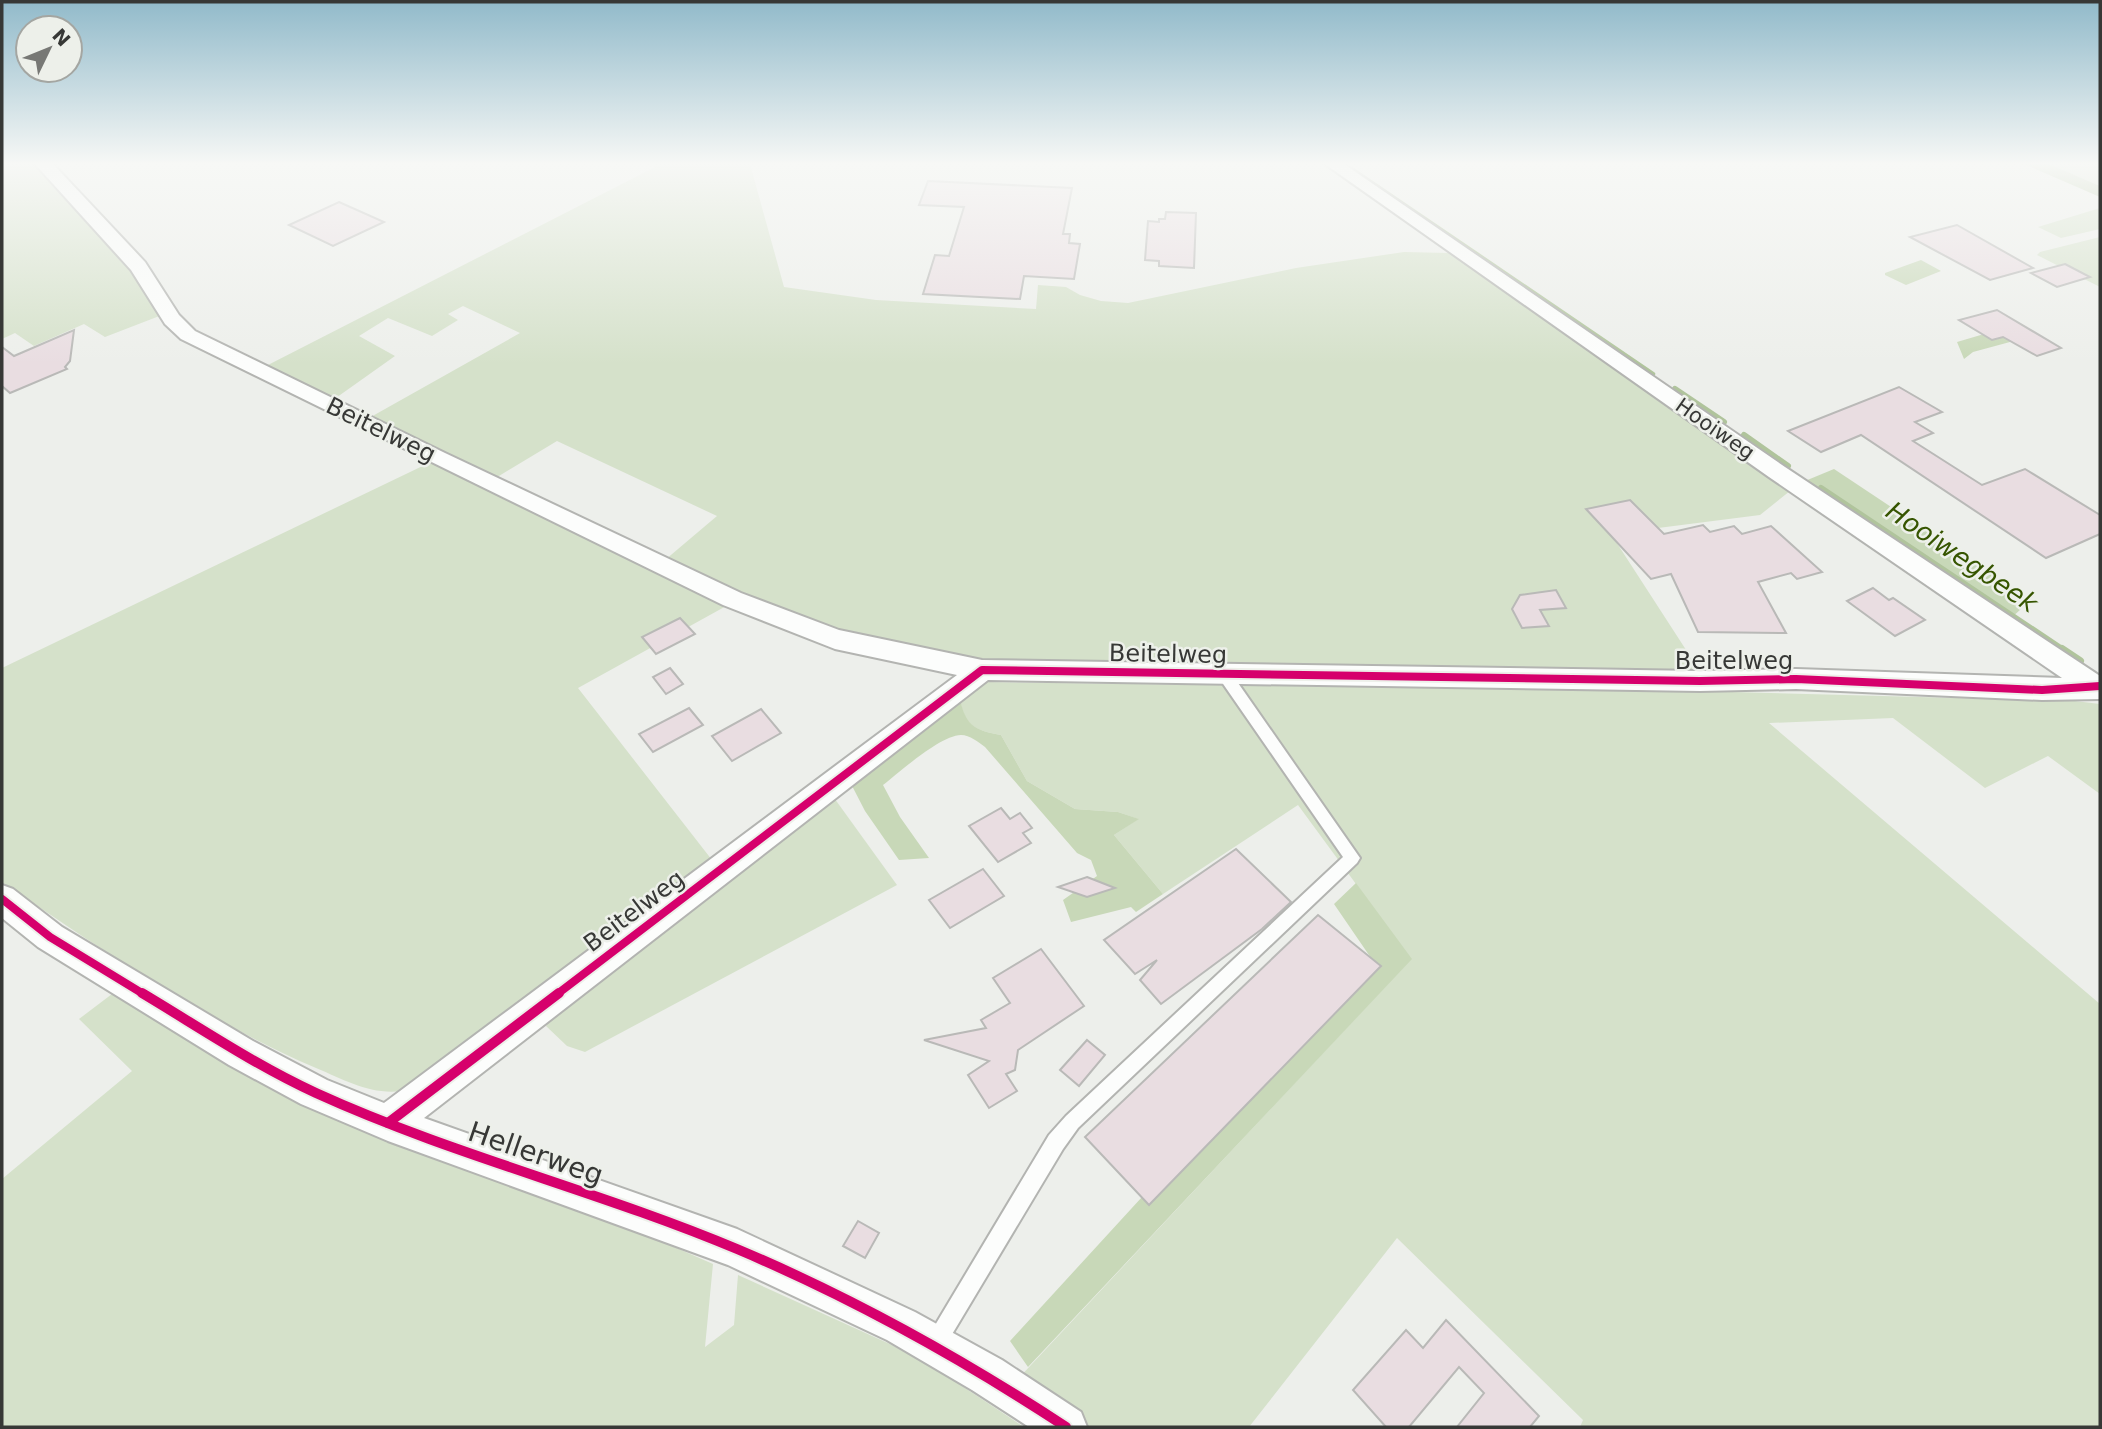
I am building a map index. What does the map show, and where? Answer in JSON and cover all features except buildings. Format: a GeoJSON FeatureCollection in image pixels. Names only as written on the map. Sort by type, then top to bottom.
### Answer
{"type":"FeatureCollection","features":[{"type":"Feature","properties":{"kind":"street","name":"Beitelweg"},"geometry":{"type":"LineString","coordinates":[[105,231],[152,283],[164,310],[175,325],[188,335],[437,458],[745,604],[835,639],[982,670],[1700,681],[1796,679],[2042,690],[2099,688]]}},
{"type":"Feature","properties":{"kind":"street","name":"Hooiweg"},"geometry":{"type":"LineString","coordinates":[[1429,231],[1777,472],[2099,688]]}},
{"type":"Feature","properties":{"kind":"street","name":"Beitelweg"},"geometry":{"type":"LineString","coordinates":[[388,1123],[982,670]]}},
{"type":"Feature","properties":{"kind":"street","name":"Hellerweg"},"geometry":{"type":"LineString","coordinates":[[2,899],[51,937],[242,1054],[314,1092],[388,1123],[737,1249],[867,1309],[934,1344],[1066,1427]]}},
{"type":"Feature","properties":{"kind":"lane"},"geometry":{"type":"LineString","coordinates":[[934,1344],[1056,1142],[1072,1122],[1352,858],[1224,674]]}},
{"type":"Feature","properties":{"kind":"shaded area"},"geometry":{"type":"Polygon","coordinates":[[[2,231],[97,231],[136,273],[162,315],[105,337],[84,324],[34,346],[15,333],[2,339],[2,231]]]}},
{"type":"Feature","properties":{"kind":"shaded area"},"geometry":{"type":"Polygon","coordinates":[[[531,231],[768,231],[784,287],[876,300],[1036,309],[1038,285],[1066,287],[1080,295],[1101,301],[1128,303],[1296,268],[1404,252],[1449,253],[1790,491],[1760,515],[1611,534],[1701,673],[987,661],[815,626],[665,560],[717,516],[557,441],[494,479],[369,418],[520,333],[463,306],[448,314],[458,320],[432,336],[388,318],[359,336],[395,356],[333,400],[266,366],[531,231]]]}},
{"type":"Feature","properties":{"kind":"shaded area"},"geometry":{"type":"Polygon","coordinates":[[[2046,231],[2093,231],[2061,238],[2046,231]]]}},
{"type":"Feature","properties":{"kind":"shaded area"},"geometry":{"type":"Polygon","coordinates":[[[2100,237],[2100,287],[2037,255],[2040,252],[2100,237]]]}},
{"type":"Feature","properties":{"kind":"shaded area"},"geometry":{"type":"Polygon","coordinates":[[[1921,260],[1941,271],[1906,285],[1885,275],[1885,273],[1921,260]]]}},
{"type":"Feature","properties":{"kind":"shaded area"},"geometry":{"type":"Polygon","coordinates":[[[2018,324],[2036,335],[1973,352],[1964,359],[1957,342],[2018,324]]]}},
{"type":"Feature","properties":{"kind":"shaded area"},"geometry":{"type":"Polygon","coordinates":[[[433,461],[728,605],[578,688],[712,860],[402,1091],[390,1092],[368,1089],[348,1082],[234,1028],[116,958],[2,882],[2,668],[433,461]]]}},
{"type":"Feature","properties":{"kind":"shaded area"},"geometry":{"type":"Polygon","coordinates":[[[1834,469],[2031,600],[2010,619],[1805,481],[1834,469]]]}},
{"type":"Feature","properties":{"kind":"shaded area"},"geometry":{"type":"Polygon","coordinates":[[[985,682],[1732,692],[2075,701],[2100,704],[2100,794],[2048,756],[1985,788],[1893,718],[1769,723],[2100,1004],[2100,1427],[1580,1427],[1583,1420],[1397,1238],[1249,1427],[1085,1427],[1053,1403],[1016,1381],[1411,959],[1298,805],[1163,894],[1114,835],[1138,819],[1118,812],[1075,809],[1027,781],[1001,735],[983,731],[971,724],[964,713],[959,695],[985,682]]]}},
{"type":"Feature","properties":{"kind":"shaded area"},"geometry":{"type":"Polygon","coordinates":[[[959,695],[967,719],[983,731],[1001,735],[1027,781],[1075,809],[1118,812],[1139,819],[1114,835],[1163,894],[1136,912],[1131,907],[1071,922],[1063,900],[1097,876],[1091,860],[1077,853],[985,747],[964,735],[942,741],[883,785],[900,817],[929,858],[899,860],[865,811],[849,780],[959,695]]]}},
{"type":"Feature","properties":{"kind":"shaded area"},"geometry":{"type":"Polygon","coordinates":[[[832,795],[897,885],[585,1052],[567,1046],[546,1026],[554,1009],[832,795]]]}},
{"type":"Feature","properties":{"kind":"shaded area"},"geometry":{"type":"Polygon","coordinates":[[[1356,883],[1412,959],[1028,1367],[1010,1341],[1142,1197],[1149,1204],[1381,967],[1371,958],[1334,904],[1356,883]]]}},
{"type":"Feature","properties":{"kind":"shaded area"},"geometry":{"type":"Polygon","coordinates":[[[112,994],[283,1094],[622,1224],[713,1264],[705,1347],[734,1325],[738,1275],[892,1345],[950,1378],[1024,1427],[2,1427],[2,1179],[132,1071],[79,1019],[112,994]]]}},
{"type":"Feature","properties":{"kind":"waterway","name":"Hooiwegbeek"},"geometry":{"type":"LineString","coordinates":[[1442,231],[1653,374]]}},
{"type":"Feature","properties":{"kind":"waterway","name":"Hooiwegbeek"},"geometry":{"type":"LineString","coordinates":[[1675,389],[1724,422]]}},
{"type":"Feature","properties":{"kind":"waterway","name":"Hooiwegbeek"},"geometry":{"type":"LineString","coordinates":[[1744,435],[1788,466]]}},
{"type":"Feature","properties":{"kind":"waterway","name":"Hooiwegbeek"},"geometry":{"type":"LineString","coordinates":[[1821,488],[2065,651]]}},
{"type":"Feature","properties":{"kind":"waterway","name":"Hooiwegbeek"},"geometry":{"type":"LineString","coordinates":[[2065,651],[2080,661]]}},
{"type":"Feature","properties":{"kind":"cycle path"},"geometry":{"type":"LineString","coordinates":[[388,1123],[982,670],[1700,681],[1796,679],[2042,690],[2100,686]]}},
{"type":"Feature","properties":{"kind":"cycle path"},"geometry":{"type":"LineString","coordinates":[[2,899],[50,937],[241,1053],[314,1092],[388,1123],[737,1249],[901,1326],[987,1375],[1066,1427]]}}]}
